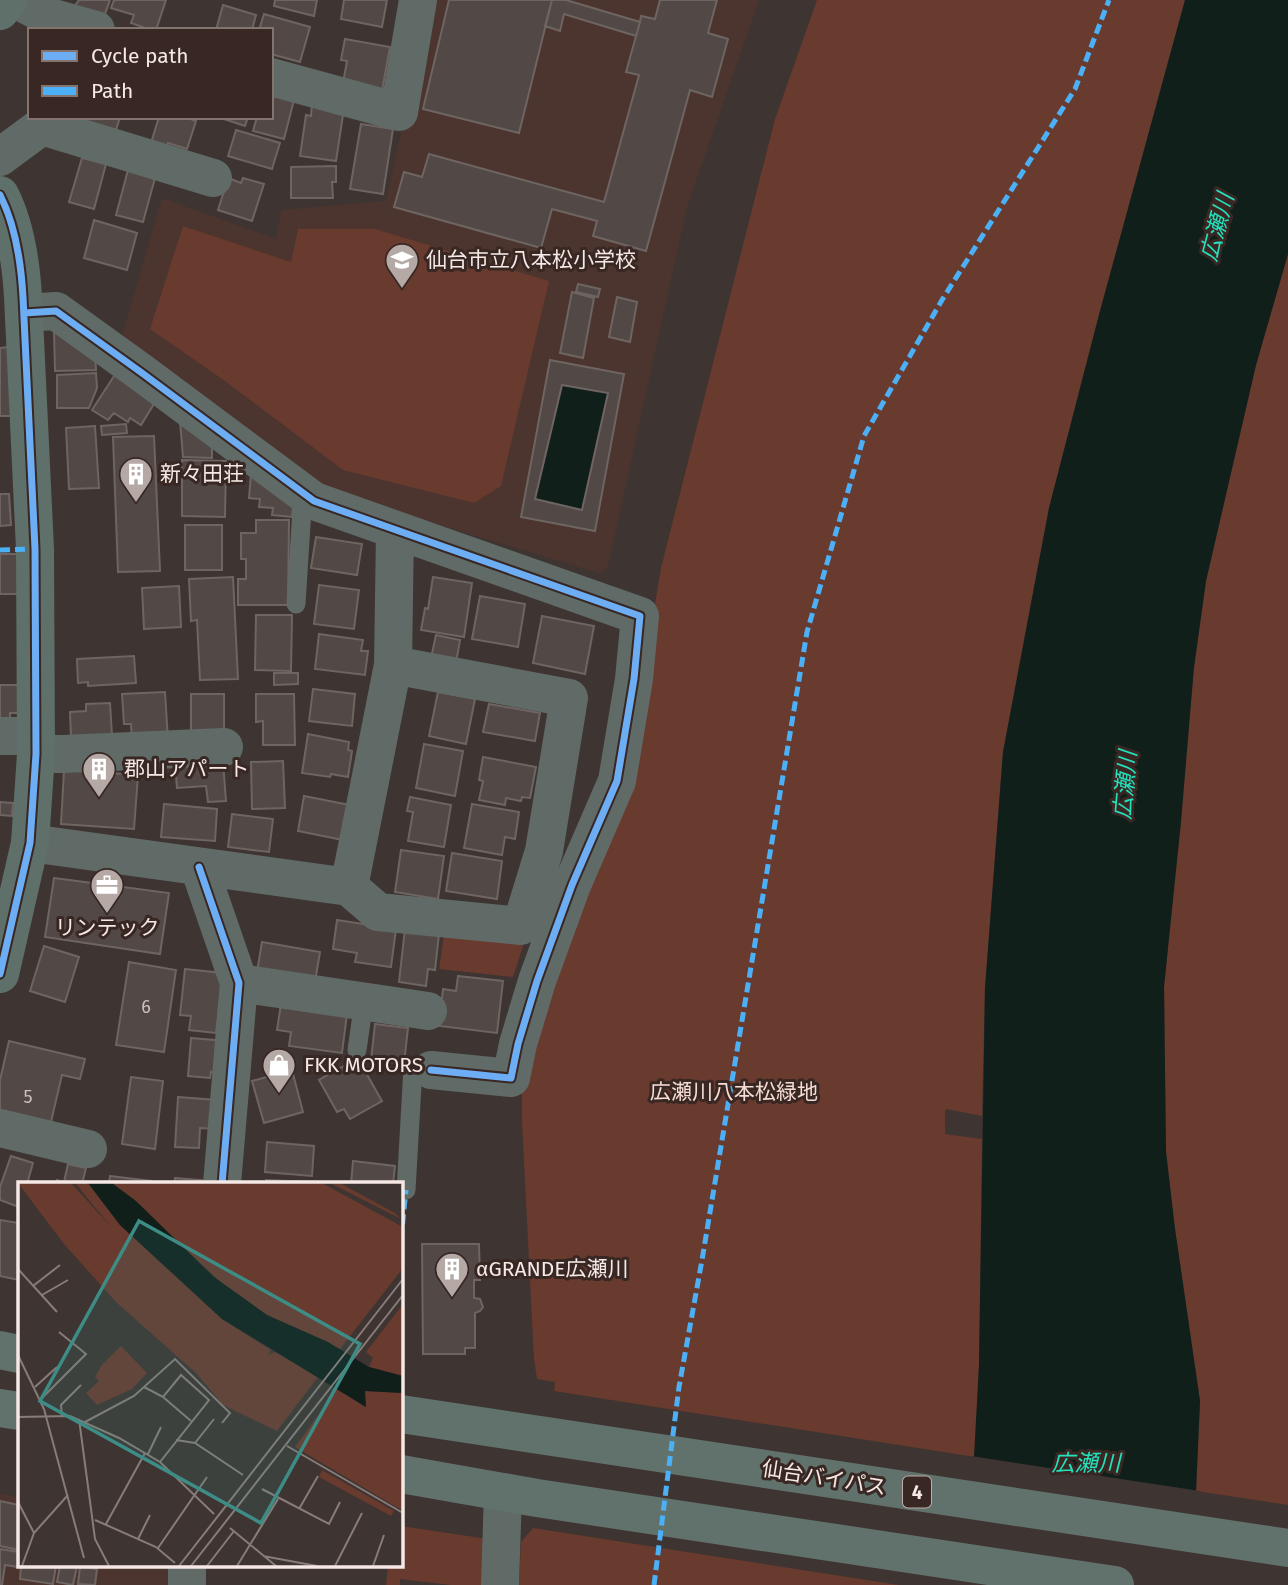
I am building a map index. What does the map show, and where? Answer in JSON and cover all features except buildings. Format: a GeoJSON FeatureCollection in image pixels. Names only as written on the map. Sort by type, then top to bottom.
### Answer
{"type":"FeatureCollection","features":[{"type":"Feature","properties":{"kind":"highway"},"geometry":{"type":"LineString","coordinates":[[0,1350],[18,1354]]}},
{"type":"Feature","properties":{"kind":"highway"},"geometry":{"type":"LineString","coordinates":[[0,1408],[18,1411]]}},
{"type":"Feature","properties":{"kind":"highway","name":"仙台バイパス"},"geometry":{"type":"LineString","coordinates":[[402,1414],[1288,1548]]}},
{"type":"Feature","properties":{"kind":"highway"},"geometry":{"type":"LineString","coordinates":[[402,1474],[520,1495],[1115,1585]]}},
{"type":"Feature","properties":{"kind":"street"},"geometry":{"type":"LineString","coordinates":[[0,11],[9,0]]}},
{"type":"Feature","properties":{"kind":"street"},"geometry":{"type":"LineString","coordinates":[[17,0],[50,17],[89,28]]}},
{"type":"Feature","properties":{"kind":"street"},"geometry":{"type":"LineString","coordinates":[[273,78],[399,112],[418,0]]}},
{"type":"Feature","properties":{"kind":"street"},"geometry":{"type":"LineString","coordinates":[[0,157],[42,126],[214,178]]}},
{"type":"Feature","properties":{"kind":"street"},"geometry":{"type":"LineString","coordinates":[[0,195],[9,213],[11,276],[24,313],[35,549],[24,742],[30,843],[0,974]]}},
{"type":"Feature","properties":{"kind":"street"},"geometry":{"type":"LineString","coordinates":[[24,313],[55,311],[314,501],[640,616],[634,679],[617,780],[572,885],[537,981],[511,1078],[430,1070]]}},
{"type":"Feature","properties":{"kind":"street"},"geometry":{"type":"LineString","coordinates":[[349,887],[393,665],[395,530]]}},
{"type":"Feature","properties":{"kind":"street"},"geometry":{"type":"LineString","coordinates":[[30,843],[349,887],[378,912],[521,926],[544,851],[569,698],[393,665]]}},
{"type":"Feature","properties":{"kind":"street"},"geometry":{"type":"LineString","coordinates":[[24,742],[63,754],[224,747]]}},
{"type":"Feature","properties":{"kind":"street"},"geometry":{"type":"LineString","coordinates":[[199,867],[239,983],[222,1182]]}},
{"type":"Feature","properties":{"kind":"street"},"geometry":{"type":"LineString","coordinates":[[239,983],[428,1011]]}},
{"type":"Feature","properties":{"kind":"street"},"geometry":{"type":"LineString","coordinates":[[0,1128],[88,1150]]}},
{"type":"Feature","properties":{"kind":"street"},"geometry":{"type":"LineString","coordinates":[[500,1585],[520,1495]]}},
{"type":"Feature","properties":{"kind":"lane"},"geometry":{"type":"LineString","coordinates":[[296,604],[303,493]]}},
{"type":"Feature","properties":{"kind":"lane"},"geometry":{"type":"LineString","coordinates":[[357,1050],[364,1001]]}},
{"type":"Feature","properties":{"kind":"lane"},"geometry":{"type":"LineString","coordinates":[[406,1190],[413,1068],[430,1070]]}},
{"type":"Feature","properties":{"kind":"shaded area","name":"仙台市立八本松小学校"},"geometry":{"type":"Polygon","coordinates":[[[430,0],[759,0],[687,207],[608,566],[602,574],[331,492],[121,340],[162,198],[276,239],[281,210],[386,201],[430,0]]]}},
{"type":"Feature","properties":{"kind":"shaded area"},"geometry":{"type":"Polygon","coordinates":[[[0,1494],[18,1497],[18,1568],[171,1568],[170,1585],[0,1585],[0,1494]]]}},
{"type":"Feature","properties":{"kind":"green space","name":"広瀬川八本松緑地"},"geometry":{"type":"Polygon","coordinates":[[[817,0],[1185,0],[1049,508],[1003,752],[985,988],[982,1116],[946,1109],[945,1112],[945,1134],[982,1139],[975,1457],[554,1391],[555,1382],[537,1379],[534,1359],[522,1122],[522,1066],[625,782],[661,568],[775,119],[817,0]]]}},
{"type":"Feature","properties":{"kind":"green space"},"geometry":{"type":"Polygon","coordinates":[[[183,226],[291,262],[298,229],[375,229],[549,281],[501,486],[474,503],[343,470],[225,381],[150,329],[183,226]]]}},
{"type":"Feature","properties":{"kind":"green space"},"geometry":{"type":"Polygon","coordinates":[[[1288,254],[1288,1505],[1196,1491],[1200,1401],[1166,1152],[1164,987],[1194,667],[1206,581],[1256,365],[1288,254]]]}},
{"type":"Feature","properties":{"kind":"green space"},"geometry":{"type":"Polygon","coordinates":[[[444,935],[524,943],[513,977],[439,969],[444,935]]]}},
{"type":"Feature","properties":{"kind":"green space"},"geometry":{"type":"Polygon","coordinates":[[[402,1526],[488,1539],[487,1585],[451,1585],[400,1579],[400,1585],[386,1585],[388,1568],[402,1568],[402,1526]]]}},
{"type":"Feature","properties":{"kind":"green space"},"geometry":{"type":"Polygon","coordinates":[[[533,1528],[899,1585],[519,1585],[521,1542],[533,1528]]]}},
{"type":"Feature","properties":{"kind":"water","name":"広瀬川"},"geometry":{"type":"Polygon","coordinates":[[[1185,0],[1288,0],[1288,254],[1256,365],[1206,581],[1194,667],[1164,987],[1166,1152],[1200,1401],[1196,1491],[967,1585],[979,1365],[985,988],[1003,752],[1049,508],[1185,0]]]}},
{"type":"Feature","properties":{"kind":"water"},"geometry":{"type":"Polygon","coordinates":[[[562,385],[608,393],[582,510],[535,499],[562,385]]]}},
{"type":"Feature","properties":{"kind":"pier"},"geometry":{"type":"Polygon","coordinates":[[[971,1456],[1200,1491],[1195,1585],[964,1585],[971,1456]]]}},
{"type":"Feature","properties":{"kind":"marked path"},"geometry":{"type":"LineString","coordinates":[[654,1585],[679,1387],[807,632],[864,436],[942,300],[1075,89],[1109,0]]}},
{"type":"Feature","properties":{"kind":"marked path"},"geometry":{"type":"LineString","coordinates":[[0,550],[35,549]]}},
{"type":"Feature","properties":{"kind":"marked path"},"geometry":{"type":"LineString","coordinates":[[402,1229],[406,1190]]}},
{"type":"Feature","properties":{"kind":"cycle path"},"geometry":{"type":"LineString","coordinates":[[0,195],[17,244],[23,297],[35,549],[36,754],[30,843],[0,974]]}},
{"type":"Feature","properties":{"kind":"cycle path"},"geometry":{"type":"LineString","coordinates":[[24,313],[56,311],[314,501],[640,616],[634,679],[617,781],[572,885],[537,981],[511,1078],[431,1070]]}},
{"type":"Feature","properties":{"kind":"cycle path"},"geometry":{"type":"LineString","coordinates":[[199,867],[239,983],[222,1182]]}},
{"type":"Feature","properties":{"kind":"place","name":"仙台市立八本松小学校"},"geometry":{"type":"Point","coordinates":[402,290]}},
{"type":"Feature","properties":{"kind":"place","name":"新々田荘"},"geometry":{"type":"Point","coordinates":[136,504]}},
{"type":"Feature","properties":{"kind":"place","name":"郡山アパート"},"geometry":{"type":"Point","coordinates":[99,799]}},
{"type":"Feature","properties":{"kind":"place","name":"リンテック"},"geometry":{"type":"Point","coordinates":[107,915]}},
{"type":"Feature","properties":{"kind":"place","name":"FKK MOTORS"},"geometry":{"type":"Point","coordinates":[279,1095]}},
{"type":"Feature","properties":{"kind":"place","name":"αGRANDE広瀬川"},"geometry":{"type":"Point","coordinates":[452,1299]}}]}
